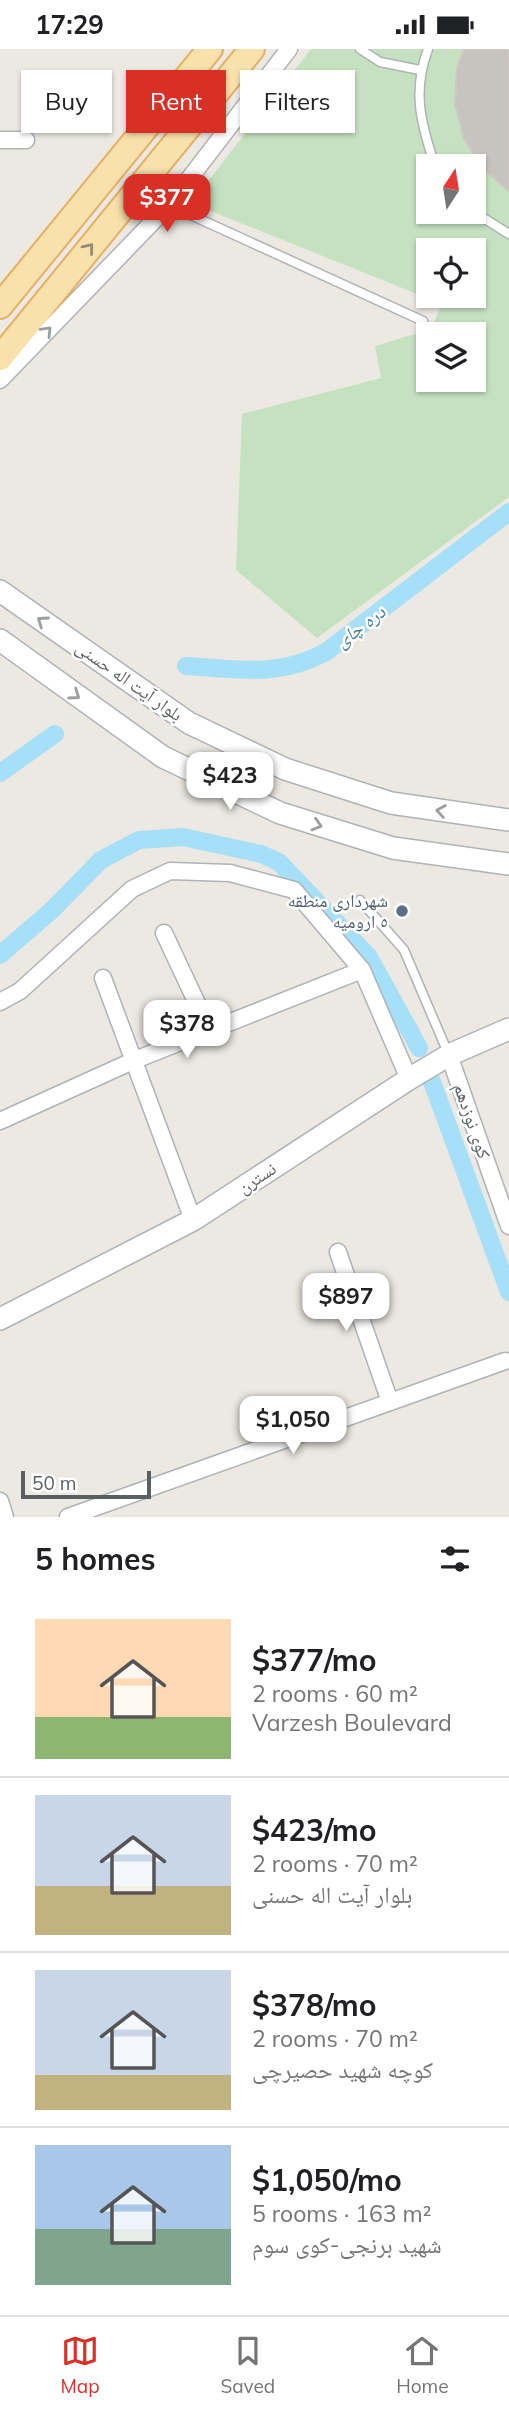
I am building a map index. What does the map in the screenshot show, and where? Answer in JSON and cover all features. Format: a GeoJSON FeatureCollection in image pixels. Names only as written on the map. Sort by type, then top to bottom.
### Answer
{"type":"FeatureCollection","features":[{"type":"Feature","properties":{"kind":"main road"},"geometry":{"type":"LineString","coordinates":[[0,306],[210,49]]}},
{"type":"Feature","properties":{"kind":"main road"},"geometry":{"type":"LineString","coordinates":[[0,358],[252,49]]}},
{"type":"Feature","properties":{"kind":"main road","name":"بلوار آیت اله حسنی"},"geometry":{"type":"LineString","coordinates":[[0,591],[189,723],[285,769],[391,803],[509,820]]}},
{"type":"Feature","properties":{"kind":"main road"},"geometry":{"type":"LineString","coordinates":[[0,641],[163,757],[280,813],[393,848],[509,864]]}},
{"type":"Feature","properties":{"kind":"main road","name":"نسترن"},"geometry":{"type":"LineString","coordinates":[[0,1318],[193,1220],[409,1079],[449,1055],[509,1029]]}},
{"type":"Feature","properties":{"kind":"street"},"geometry":{"type":"LineString","coordinates":[[0,380],[169,205],[289,49]]}},
{"type":"Feature","properties":{"kind":"street"},"geometry":{"type":"LineString","coordinates":[[0,140],[26,140]]}},
{"type":"Feature","properties":{"kind":"street"},"geometry":{"type":"LineString","coordinates":[[0,1002],[20,991],[132,888],[170,870],[230,873],[294,890],[362,970],[409,1079]]}},
{"type":"Feature","properties":{"kind":"street"},"geometry":{"type":"LineString","coordinates":[[164,933],[210,1031]]}},
{"type":"Feature","properties":{"kind":"street"},"geometry":{"type":"LineString","coordinates":[[0,1121],[135,1060],[362,970]]}},
{"type":"Feature","properties":{"kind":"street"},"geometry":{"type":"LineString","coordinates":[[103,978],[193,1220]]}},
{"type":"Feature","properties":{"kind":"street","name":"کوی نوزدهم"},"geometry":{"type":"LineString","coordinates":[[449,1055],[509,1226]]}},
{"type":"Feature","properties":{"kind":"street"},"geometry":{"type":"LineString","coordinates":[[338,1252],[390,1402]]}},
{"type":"Feature","properties":{"kind":"street"},"geometry":{"type":"LineString","coordinates":[[68,1517],[505,1361]]}},
{"type":"Feature","properties":{"kind":"street"},"geometry":{"type":"LineString","coordinates":[[0,1501],[5,1517]]}},
{"type":"Feature","properties":{"kind":"lane"},"geometry":{"type":"LineString","coordinates":[[360,49],[380,62],[420,70]]}},
{"type":"Feature","properties":{"kind":"lane"},"geometry":{"type":"LineString","coordinates":[[428,49],[420,70],[420,120],[431,154]]}},
{"type":"Feature","properties":{"kind":"lane"},"geometry":{"type":"LineString","coordinates":[[169,205],[423,320]]}},
{"type":"Feature","properties":{"kind":"lane"},"geometry":{"type":"LineString","coordinates":[[486,220],[509,235]]}},
{"type":"Feature","properties":{"kind":"lane"},"geometry":{"type":"LineString","coordinates":[[360,900],[404,950],[449,1055]]}},
{"type":"Feature","properties":{"kind":"green space"},"geometry":{"type":"Polygon","coordinates":[[[311,49],[509,49],[509,497],[317,638],[236,570],[242,414],[381,378],[375,346],[416,334],[416,392],[486,392],[486,322],[434,322],[440,308],[486,308],[486,238],[416,238],[416,294],[191,203],[246,133],[355,133],[355,70],[295,70],[311,49]]]}},
{"type":"Feature","properties":{"kind":"building"},"geometry":{"type":"Polygon","coordinates":[[[464,49],[509,49],[509,191],[486,172],[486,154],[474,154],[464,139],[455,104],[457,67],[464,49]]]}},
{"type":"Feature","properties":{"kind":"waterway","name":"دره چای"},"geometry":{"type":"LineString","coordinates":[[186,666],[240,670],[274,669],[291,666],[326,652],[509,512]]}},
{"type":"Feature","properties":{"kind":"waterway","name":"دره چای"},"geometry":{"type":"LineString","coordinates":[[0,773],[55,734]]}},
{"type":"Feature","properties":{"kind":"waterway"},"geometry":{"type":"LineString","coordinates":[[0,955],[52,910],[101,860],[139,840],[183,837],[261,854],[279,862],[369,957],[419,1048]]}},
{"type":"Feature","properties":{"kind":"waterway"},"geometry":{"type":"LineString","coordinates":[[431,1079],[509,1292]]}},
{"type":"Feature","properties":{"kind":"place","name":"شهردارى منطقه ٥ ارومیه"},"geometry":{"type":"Point","coordinates":[402,911]}}]}
